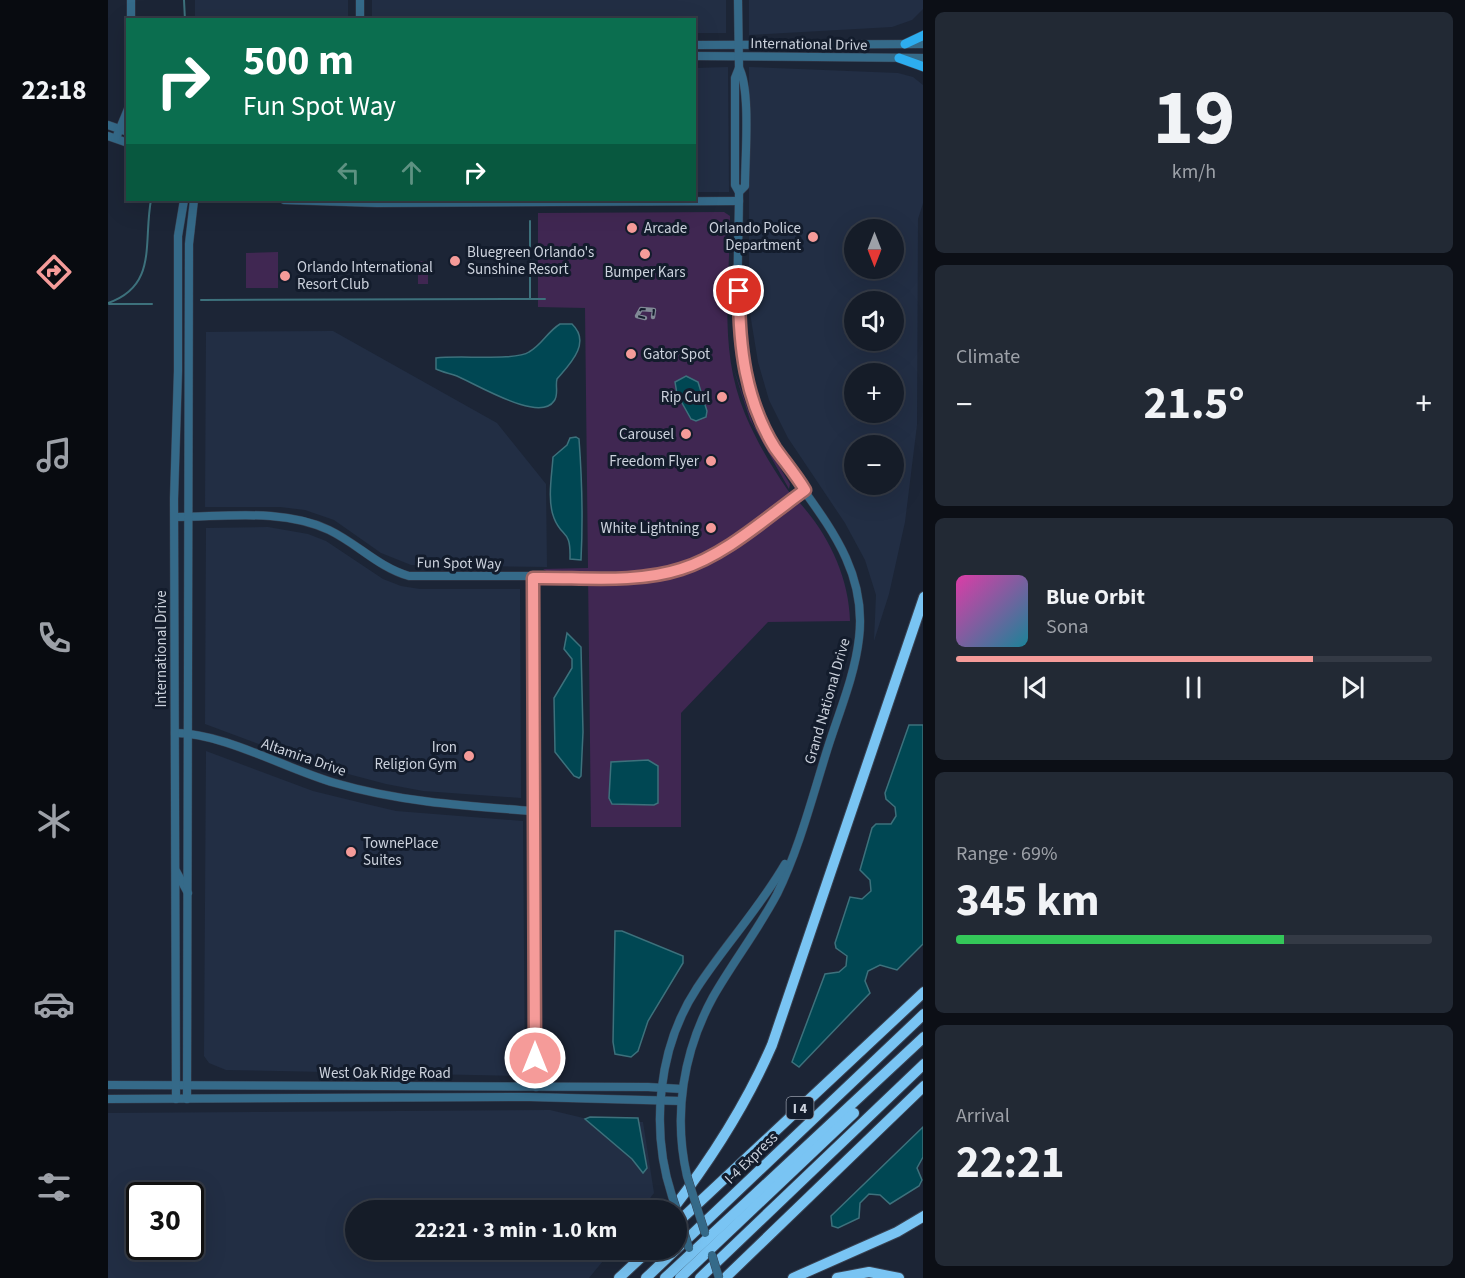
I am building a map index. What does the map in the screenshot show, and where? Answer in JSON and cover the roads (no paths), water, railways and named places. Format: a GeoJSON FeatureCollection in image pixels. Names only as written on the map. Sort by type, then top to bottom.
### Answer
{"type":"FeatureCollection","features":[{"type":"Feature","properties":{"kind":"highway"},"geometry":{"type":"LineString","coordinates":[[679,1200],[726,1135],[749,1094],[772,1045],[923,600]]}},
{"type":"Feature","properties":{"kind":"highway","name":"I 4"},"geometry":{"type":"LineString","coordinates":[[687,1214],[923,993]]}},
{"type":"Feature","properties":{"kind":"highway","name":"I-4 Express"},"geometry":{"type":"LineString","coordinates":[[646,1278],[923,1015]]}},
{"type":"Feature","properties":{"kind":"highway"},"geometry":{"type":"LineString","coordinates":[[665,1278],[695,1266],[708,1245],[923,1038]]}},
{"type":"Feature","properties":{"kind":"highway"},"geometry":{"type":"LineString","coordinates":[[708,1245],[923,1048]]}},
{"type":"Feature","properties":{"kind":"highway"},"geometry":{"type":"LineString","coordinates":[[680,1278],[923,1065]]}},
{"type":"Feature","properties":{"kind":"highway"},"geometry":{"type":"LineString","coordinates":[[725,1278],[923,1087]]}},
{"type":"Feature","properties":{"kind":"highway"},"geometry":{"type":"LineString","coordinates":[[793,1278],[897,1232],[923,1217]]}},
{"type":"Feature","properties":{"kind":"highway"},"geometry":{"type":"LineString","coordinates":[[628,1269],[633,1260]]}},
{"type":"Feature","properties":{"kind":"highway"},"geometry":{"type":"LineString","coordinates":[[619,1278],[638,1260]]}},
{"type":"Feature","properties":{"kind":"highway"},"geometry":{"type":"LineString","coordinates":[[837,1278],[869,1272],[899,1278]]}},
{"type":"Feature","properties":{"kind":"main road"},"geometry":{"type":"LineString","coordinates":[[905,44],[923,35]]}},
{"type":"Feature","properties":{"kind":"main road"},"geometry":{"type":"LineString","coordinates":[[899,58],[923,67]]}},
{"type":"Feature","properties":{"kind":"street"},"geometry":{"type":"LineString","coordinates":[[131,0],[131,18]]}},
{"type":"Feature","properties":{"kind":"street"},"geometry":{"type":"LineString","coordinates":[[360,0],[360,18]]}},
{"type":"Feature","properties":{"kind":"street","name":"Grand National Drive"},"geometry":{"type":"LineString","coordinates":[[718,1278],[687,1176],[680,1135],[682,1089],[692,1044],[709,1006],[777,892],[795,847],[853,669],[860,620],[856,581],[851,566],[838,539],[775,447],[760,420],[742,357],[739,197],[745,186],[745,143],[744,78],[739,68],[738,0]]}},
{"type":"Feature","properties":{"kind":"street","name":"International Drive"},"geometry":{"type":"LineString","coordinates":[[696,45],[923,44]]}},
{"type":"Feature","properties":{"kind":"street","name":"International Drive"},"geometry":{"type":"LineString","coordinates":[[696,56],[923,58]]}},
{"type":"Feature","properties":{"kind":"street"},"geometry":{"type":"LineString","coordinates":[[108,125],[124,131]]}},
{"type":"Feature","properties":{"kind":"street"},"geometry":{"type":"LineString","coordinates":[[112,137],[124,131]]}},
{"type":"Feature","properties":{"kind":"street"},"geometry":{"type":"LineString","coordinates":[[696,198],[739,197]]}},
{"type":"Feature","properties":{"kind":"street","name":"International Drive"},"geometry":{"type":"LineString","coordinates":[[176,1099],[175,517],[178,236],[184,201]]}},
{"type":"Feature","properties":{"kind":"street","name":"International Drive"},"geometry":{"type":"LineString","coordinates":[[187,1099],[189,243],[194,201]]}},
{"type":"Feature","properties":{"kind":"street"},"geometry":{"type":"LineString","coordinates":[[315,201],[377,203],[498,201]]}},
{"type":"Feature","properties":{"kind":"street","name":"Fun Spot Way"},"geometry":{"type":"LineString","coordinates":[[175,517],[292,518],[334,533],[382,566],[409,576],[533,578],[641,576],[679,570],[717,552],[805,490]]}},
{"type":"Feature","properties":{"kind":"street"},"geometry":{"type":"LineString","coordinates":[[533,578],[536,1087]]}},
{"type":"Feature","properties":{"kind":"street","name":"Altamira Drive"},"geometry":{"type":"LineString","coordinates":[[175,733],[206,736],[309,775],[365,791],[443,804],[533,812]]}},
{"type":"Feature","properties":{"kind":"street","name":"Grand National Drive"},"geometry":{"type":"LineString","coordinates":[[695,1266],[672,1196],[662,1147],[661,1099],[670,1047],[696,988],[767,895],[795,847]]}},
{"type":"Feature","properties":{"kind":"street"},"geometry":{"type":"LineString","coordinates":[[174,864],[178,877],[188,893]]}},
{"type":"Feature","properties":{"kind":"street"},"geometry":{"type":"LineString","coordinates":[[174,891],[183,907],[188,923]]}},
{"type":"Feature","properties":{"kind":"street","name":"West Oak Ridge Road"},"geometry":{"type":"LineString","coordinates":[[108,1084],[662,1087],[682,1089]]}},
{"type":"Feature","properties":{"kind":"street","name":"West Oak Ridge Road"},"geometry":{"type":"LineString","coordinates":[[108,1099],[661,1099],[681,1101]]}},
{"type":"Feature","properties":{"kind":"waterway"},"geometry":{"type":"LineString","coordinates":[[184,0],[185,18]]}},
{"type":"Feature","properties":{"kind":"waterway"},"geometry":{"type":"LineString","coordinates":[[108,303],[135,286],[141,274],[147,247],[151,201]]}},
{"type":"Feature","properties":{"kind":"waterway"},"geometry":{"type":"LineString","coordinates":[[530,221],[530,299]]}},
{"type":"Feature","properties":{"kind":"waterway"},"geometry":{"type":"LineString","coordinates":[[201,300],[545,299]]}},
{"type":"Feature","properties":{"kind":"waterway"},"geometry":{"type":"LineString","coordinates":[[109,304],[152,304]]}},
{"type":"Feature","properties":{"kind":"railway"},"geometry":{"type":"LineString","coordinates":[[645,318],[637,316],[641,309],[654,310],[653,317]]}},
{"type":"Feature","properties":{"kind":"place","name":"Arcade"},"geometry":{"type":"Point","coordinates":[632,228]}},
{"type":"Feature","properties":{"kind":"place","name":"Orlando Police Department"},"geometry":{"type":"Point","coordinates":[813,237]}},
{"type":"Feature","properties":{"kind":"place","name":"Bumper Kars"},"geometry":{"type":"Point","coordinates":[645,254]}},
{"type":"Feature","properties":{"kind":"place","name":"Bluegreen Orlando's Sunshine Resort"},"geometry":{"type":"Point","coordinates":[455,261]}},
{"type":"Feature","properties":{"kind":"place","name":"Orlando International Resort Club"},"geometry":{"type":"Point","coordinates":[285,276]}},
{"type":"Feature","properties":{"kind":"place","name":"Gator Spot"},"geometry":{"type":"Point","coordinates":[631,354]}},
{"type":"Feature","properties":{"kind":"place","name":"Rip Curl"},"geometry":{"type":"Point","coordinates":[722,397]}},
{"type":"Feature","properties":{"kind":"place","name":"Carousel"},"geometry":{"type":"Point","coordinates":[686,434]}},
{"type":"Feature","properties":{"kind":"place","name":"Freedom Flyer"},"geometry":{"type":"Point","coordinates":[711,461]}},
{"type":"Feature","properties":{"kind":"place","name":"White Lightning"},"geometry":{"type":"Point","coordinates":[711,528]}},
{"type":"Feature","properties":{"kind":"place","name":"Iron Religion Gym"},"geometry":{"type":"Point","coordinates":[469,756]}},
{"type":"Feature","properties":{"kind":"place","name":"TownePlace Suites"},"geometry":{"type":"Point","coordinates":[351,852]}}]}
